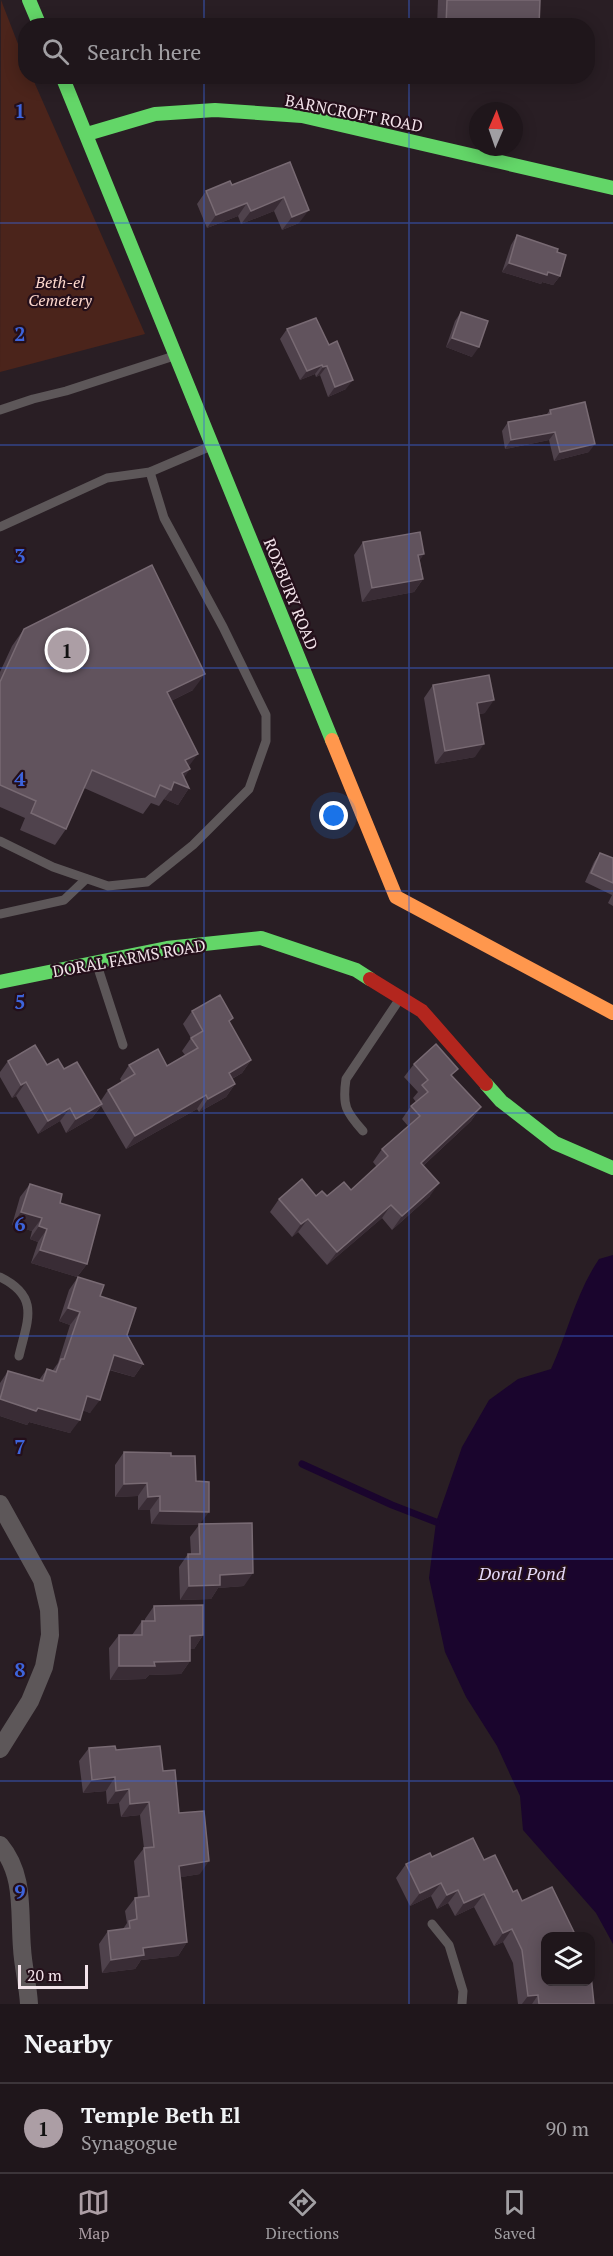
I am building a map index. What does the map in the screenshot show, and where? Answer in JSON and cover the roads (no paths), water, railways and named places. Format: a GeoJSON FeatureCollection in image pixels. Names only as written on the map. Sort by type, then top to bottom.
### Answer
{"type":"FeatureCollection","features":[{"type":"Feature","properties":{"kind":"street"},"geometry":{"type":"LineString","coordinates":[[29,0],[37,18]]}},
{"type":"Feature","properties":{"kind":"street","name":"ROXBURY ROAD"},"geometry":{"type":"LineString","coordinates":[[65,84],[396,897],[613,1013]]}},
{"type":"Feature","properties":{"kind":"street","name":"BARNCROFT ROAD"},"geometry":{"type":"LineString","coordinates":[[87,134],[155,114],[215,110],[302,116],[613,188]]}},
{"type":"Feature","properties":{"kind":"street","name":"DORAL FARMS ROAD"},"geometry":{"type":"LineString","coordinates":[[0,982],[167,948],[261,938],[357,970],[422,1011],[501,1101],[555,1143],[613,1168]]}},
{"type":"Feature","properties":{"kind":"street"},"geometry":{"type":"LineString","coordinates":[[0,1504],[42,1580],[49,1610],[50,1635],[44,1667],[30,1701],[0,1749]]}},
{"type":"Feature","properties":{"kind":"street"},"geometry":{"type":"LineString","coordinates":[[0,1845],[10,1858],[18,1882],[28,2004]]}},
{"type":"Feature","properties":{"kind":"lane"},"geometry":{"type":"LineString","coordinates":[[0,410],[176,355]]}},
{"type":"Feature","properties":{"kind":"lane"},"geometry":{"type":"LineString","coordinates":[[0,527],[107,478],[150,472],[213,445]]}},
{"type":"Feature","properties":{"kind":"lane"},"geometry":{"type":"LineString","coordinates":[[0,841],[53,867],[108,886],[147,882],[193,845],[249,789],[266,741],[266,715],[224,627],[164,518],[150,472]]}},
{"type":"Feature","properties":{"kind":"lane"},"geometry":{"type":"LineString","coordinates":[[0,914],[64,900],[86,879]]}},
{"type":"Feature","properties":{"kind":"lane"},"geometry":{"type":"LineString","coordinates":[[96,962],[123,1045]]}},
{"type":"Feature","properties":{"kind":"lane"},"geometry":{"type":"LineString","coordinates":[[363,1131],[347,1113],[344,1093],[346,1079],[400,998]]}},
{"type":"Feature","properties":{"kind":"lane"},"geometry":{"type":"LineString","coordinates":[[0,1277],[13,1284],[26,1298],[29,1313],[19,1356]]}},
{"type":"Feature","properties":{"kind":"lane"},"geometry":{"type":"LineString","coordinates":[[432,1924],[449,1945],[463,1991],[462,2004]]}},
{"type":"Feature","properties":{"kind":"water","name":"Doral Pond"},"geometry":{"type":"Polygon","coordinates":[[[613,1255],[613,1944],[596,1913],[523,1830],[520,1796],[497,1746],[466,1697],[445,1652],[429,1578],[436,1522],[462,1447],[489,1400],[518,1379],[551,1369],[591,1272],[599,1259],[613,1255]]]}},
{"type":"Feature","properties":{"kind":"waterway"},"geometry":{"type":"LineString","coordinates":[[302,1464],[392,1505],[436,1522]]}},
{"type":"Feature","properties":{"kind":"place","name":"Temple Beth El"},"geometry":{"type":"Point","coordinates":[67,650]}},
{"type":"Feature","properties":{"kind":"park label","name":"Beth-el Cemetery"},"geometry":{"type":"Point","coordinates":[60,291]}}]}
